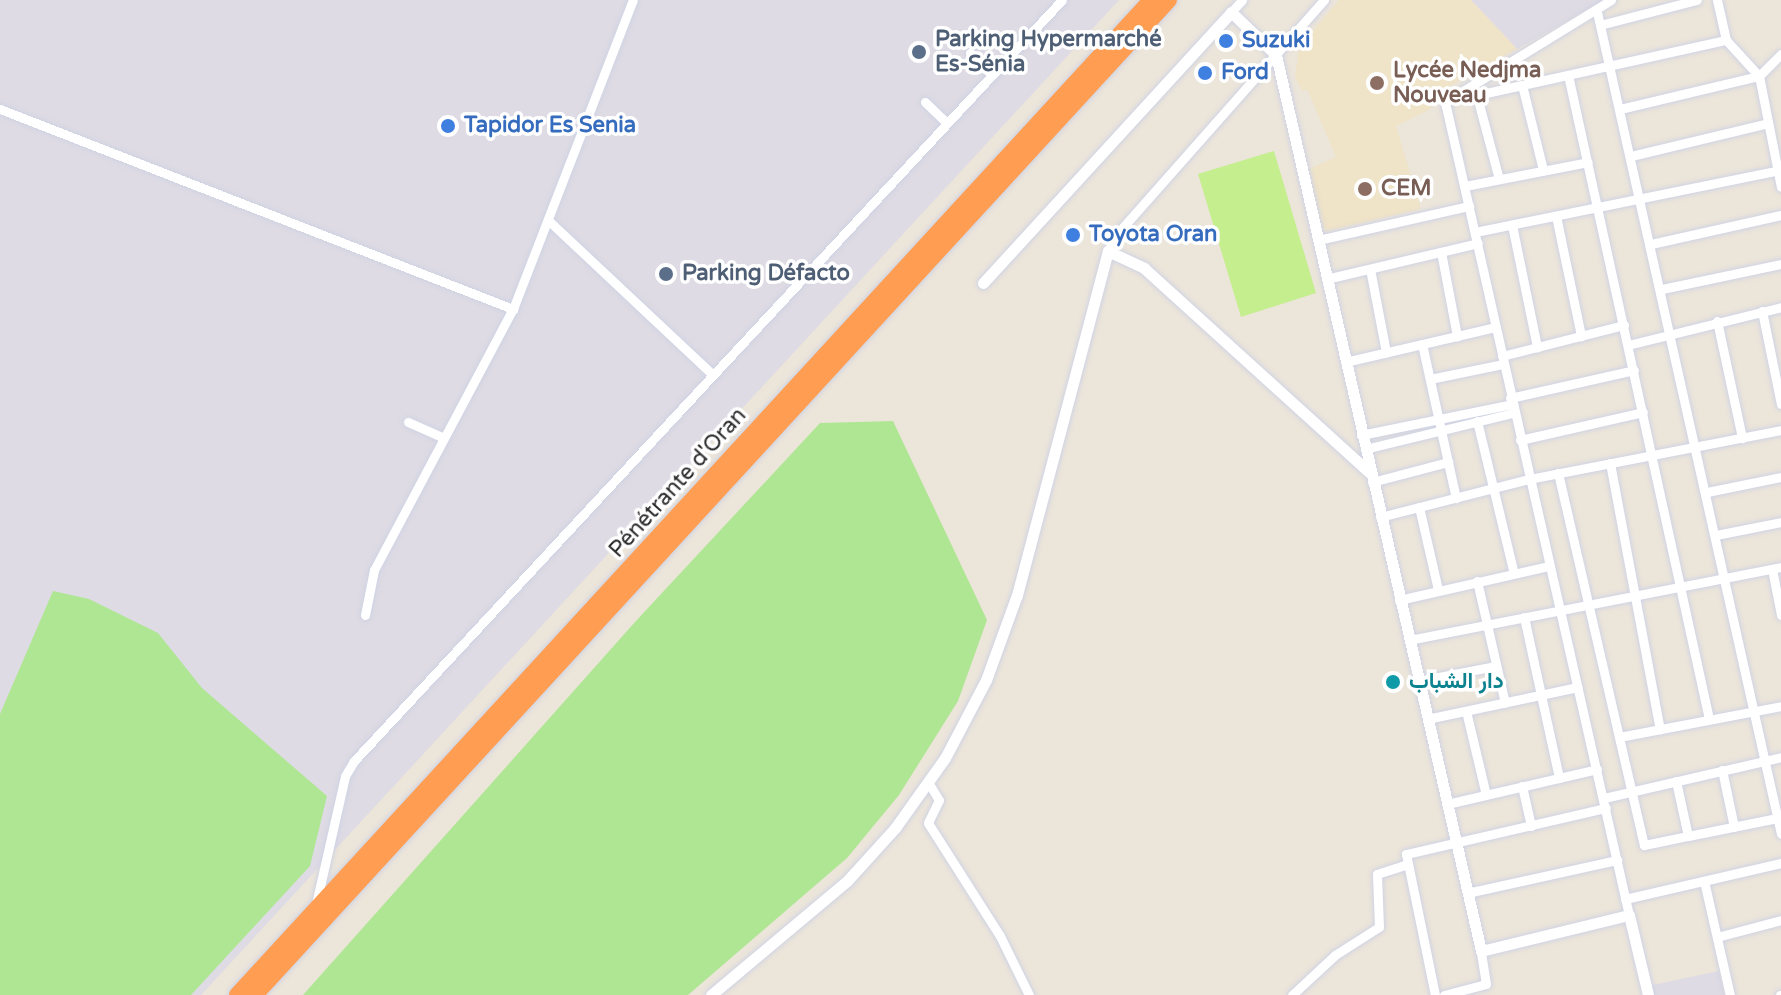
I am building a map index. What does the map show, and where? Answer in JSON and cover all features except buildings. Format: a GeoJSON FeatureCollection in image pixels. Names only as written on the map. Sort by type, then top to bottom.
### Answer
{"type":"FeatureCollection","features":[{"type":"Feature","properties":{"kind":"highway","name":"Pénétrante d'Oran"},"geometry":{"type":"LineString","coordinates":[[237,995],[1151,0]]}},
{"type":"Feature","properties":{"kind":"highway","name":"Pénétrante d'Oran"},"geometry":{"type":"LineString","coordinates":[[255,995],[1169,0]]}},
{"type":"Feature","properties":{"kind":"street"},"geometry":{"type":"LineString","coordinates":[[365,615],[374,570],[513,309],[633,0]]}},
{"type":"Feature","properties":{"kind":"street"},"geometry":{"type":"LineString","coordinates":[[315,910],[345,776],[354,761],[1062,0]]}},
{"type":"Feature","properties":{"kind":"street"},"geometry":{"type":"LineString","coordinates":[[983,283],[1242,0]]}},
{"type":"Feature","properties":{"kind":"street"},"geometry":{"type":"LineString","coordinates":[[711,995],[847,881],[928,782],[986,680],[1017,595],[1108,251],[1116,235],[1324,0]]}},
{"type":"Feature","properties":{"kind":"street"},"geometry":{"type":"LineString","coordinates":[[1611,0],[1597,12],[1473,82],[1445,102],[1648,995]]}},
{"type":"Feature","properties":{"kind":"street"},"geometry":{"type":"LineString","coordinates":[[1600,25],[1697,0]]}},
{"type":"Feature","properties":{"kind":"street"},"geometry":{"type":"LineString","coordinates":[[1717,0],[1726,40],[1759,76],[1781,187]]}},
{"type":"Feature","properties":{"kind":"street"},"geometry":{"type":"LineString","coordinates":[[1231,12],[1276,55],[1481,951],[1486,984],[1444,995]]}},
{"type":"Feature","properties":{"kind":"street"},"geometry":{"type":"LineString","coordinates":[[1597,12],[1672,332],[1752,712],[1781,834]]}},
{"type":"Feature","properties":{"kind":"street"},"geometry":{"type":"LineString","coordinates":[[1477,95],[1726,40]]}},
{"type":"Feature","properties":{"kind":"street"},"geometry":{"type":"LineString","coordinates":[[970,53],[992,75]]}},
{"type":"Feature","properties":{"kind":"street"},"geometry":{"type":"LineString","coordinates":[[1620,109],[1759,76],[1781,54]]}},
{"type":"Feature","properties":{"kind":"street"},"geometry":{"type":"LineString","coordinates":[[1568,75],[1709,719]]}},
{"type":"Feature","properties":{"kind":"street"},"geometry":{"type":"LineString","coordinates":[[1473,82],[1499,179]]}},
{"type":"Feature","properties":{"kind":"street"},"geometry":{"type":"LineString","coordinates":[[1522,85],[1543,170]]}},
{"type":"Feature","properties":{"kind":"street"},"geometry":{"type":"LineString","coordinates":[[925,102],[947,123]]}},
{"type":"Feature","properties":{"kind":"street"},"geometry":{"type":"LineString","coordinates":[[0,109],[513,309]]}},
{"type":"Feature","properties":{"kind":"street"},"geometry":{"type":"LineString","coordinates":[[1631,156],[1768,123]]}},
{"type":"Feature","properties":{"kind":"street"},"geometry":{"type":"LineString","coordinates":[[1465,186],[1588,162]]}},
{"type":"Feature","properties":{"kind":"street"},"geometry":{"type":"LineString","coordinates":[[1475,232],[1779,170]]}},
{"type":"Feature","properties":{"kind":"street"},"geometry":{"type":"LineString","coordinates":[[1318,240],[1469,206]]}},
{"type":"Feature","properties":{"kind":"street"},"geometry":{"type":"LineString","coordinates":[[1651,244],[1781,215]]}},
{"type":"Feature","properties":{"kind":"street"},"geometry":{"type":"LineString","coordinates":[[1556,216],[1581,336]]}},
{"type":"Feature","properties":{"kind":"street"},"geometry":{"type":"LineString","coordinates":[[548,220],[712,374]]}},
{"type":"Feature","properties":{"kind":"street"},"geometry":{"type":"LineString","coordinates":[[1512,225],[1537,347]]}},
{"type":"Feature","properties":{"kind":"street"},"geometry":{"type":"LineString","coordinates":[[1326,279],[1478,243]]}},
{"type":"Feature","properties":{"kind":"street"},"geometry":{"type":"LineString","coordinates":[[1108,251],[1144,268],[1371,478]]}},
{"type":"Feature","properties":{"kind":"street"},"geometry":{"type":"LineString","coordinates":[[1441,252],[1457,336]]}},
{"type":"Feature","properties":{"kind":"street"},"geometry":{"type":"LineString","coordinates":[[1662,289],[1781,264]]}},
{"type":"Feature","properties":{"kind":"street"},"geometry":{"type":"LineString","coordinates":[[1370,269],[1386,352]]}},
{"type":"Feature","properties":{"kind":"street"},"geometry":{"type":"LineString","coordinates":[[1628,345],[1781,307]]}},
{"type":"Feature","properties":{"kind":"street"},"geometry":{"type":"LineString","coordinates":[[1762,311],[1781,404]]}},
{"type":"Feature","properties":{"kind":"street"},"geometry":{"type":"LineString","coordinates":[[1717,321],[1742,438]]}},
{"type":"Feature","properties":{"kind":"street"},"geometry":{"type":"LineString","coordinates":[[1430,379],[1624,325]]}},
{"type":"Feature","properties":{"kind":"street"},"geometry":{"type":"LineString","coordinates":[[1345,362],[1495,327]]}},
{"type":"Feature","properties":{"kind":"street"},"geometry":{"type":"LineString","coordinates":[[1422,344],[1456,498]]}},
{"type":"Feature","properties":{"kind":"street"},"geometry":{"type":"LineString","coordinates":[[1365,449],[1439,424],[1634,370]]}},
{"type":"Feature","properties":{"kind":"street"},"geometry":{"type":"LineString","coordinates":[[1361,435],[1477,421],[1512,405]]}},
{"type":"Feature","properties":{"kind":"street"},"geometry":{"type":"LineString","coordinates":[[1520,440],[1643,412]]}},
{"type":"Feature","properties":{"kind":"street"},"geometry":{"type":"LineString","coordinates":[[1477,421],[1514,574]]}},
{"type":"Feature","properties":{"kind":"street"},"geometry":{"type":"LineString","coordinates":[[408,422],[444,438]]}},
{"type":"Feature","properties":{"kind":"street"},"geometry":{"type":"LineString","coordinates":[[1380,517],[1529,479],[1781,430]]}},
{"type":"Feature","properties":{"kind":"street"},"geometry":{"type":"LineString","coordinates":[[1371,478],[1448,462]]}},
{"type":"Feature","properties":{"kind":"street"},"geometry":{"type":"LineString","coordinates":[[1610,463],[1660,729]]}},
{"type":"Feature","properties":{"kind":"street"},"geometry":{"type":"LineString","coordinates":[[1558,473],[1644,845],[1777,818]]}},
{"type":"Feature","properties":{"kind":"street"},"geometry":{"type":"LineString","coordinates":[[1707,492],[1781,477]]}},
{"type":"Feature","properties":{"kind":"street"},"geometry":{"type":"LineString","coordinates":[[1419,507],[1438,590]]}},
{"type":"Feature","properties":{"kind":"street"},"geometry":{"type":"LineString","coordinates":[[1716,535],[1781,522]]}},
{"type":"Feature","properties":{"kind":"street"},"geometry":{"type":"LineString","coordinates":[[1399,600],[1549,566]]}},
{"type":"Feature","properties":{"kind":"street"},"geometry":{"type":"LineString","coordinates":[[1409,640],[1777,568],[1781,615]]}},
{"type":"Feature","properties":{"kind":"street"},"geometry":{"type":"LineString","coordinates":[[1477,581],[1505,703]]}},
{"type":"Feature","properties":{"kind":"street"},"geometry":{"type":"LineString","coordinates":[[1524,617],[1559,778]]}},
{"type":"Feature","properties":{"kind":"street"},"geometry":{"type":"LineString","coordinates":[[1418,681],[1495,666]]}},
{"type":"Feature","properties":{"kind":"street"},"geometry":{"type":"LineString","coordinates":[[1427,719],[1578,687]]}},
{"type":"Feature","properties":{"kind":"street"},"geometry":{"type":"LineString","coordinates":[[1619,737],[1781,706]]}},
{"type":"Feature","properties":{"kind":"street"},"geometry":{"type":"LineString","coordinates":[[1466,711],[1486,795]]}},
{"type":"Feature","properties":{"kind":"street"},"geometry":{"type":"LineString","coordinates":[[1435,995],[1404,865],[1409,853],[1531,826],[1605,803],[1632,791],[1781,757]]}},
{"type":"Feature","properties":{"kind":"street"},"geometry":{"type":"LineString","coordinates":[[1447,804],[1597,769]]}},
{"type":"Feature","properties":{"kind":"street"},"geometry":{"type":"LineString","coordinates":[[1722,770],[1734,827]]}},
{"type":"Feature","properties":{"kind":"street"},"geometry":{"type":"LineString","coordinates":[[1676,781],[1688,836]]}},
{"type":"Feature","properties":{"kind":"street"},"geometry":{"type":"LineString","coordinates":[[928,782],[939,800],[928,823],[1000,936],[1029,995]]}},
{"type":"Feature","properties":{"kind":"street"},"geometry":{"type":"LineString","coordinates":[[1522,786],[1531,826]]}},
{"type":"Feature","properties":{"kind":"street"},"geometry":{"type":"LineString","coordinates":[[1467,893],[1617,860]]}},
{"type":"Feature","properties":{"kind":"street"},"geometry":{"type":"LineString","coordinates":[[1625,899],[1781,863]]}},
{"type":"Feature","properties":{"kind":"street"},"geometry":{"type":"LineString","coordinates":[[1292,995],[1335,955],[1379,927],[1377,874],[1404,865]]}},
{"type":"Feature","properties":{"kind":"street"},"geometry":{"type":"LineString","coordinates":[[1704,881],[1730,995]]}},
{"type":"Feature","properties":{"kind":"street"},"geometry":{"type":"LineString","coordinates":[[1481,951],[1629,915]]}},
{"type":"Feature","properties":{"kind":"street"},"geometry":{"type":"LineString","coordinates":[[1717,937],[1781,920]]}},
{"type":"Feature","properties":{"kind":"shaded area"},"geometry":{"type":"Polygon","coordinates":[[[0,0],[1119,0],[201,995],[0,995],[0,0]]]}},
{"type":"Feature","properties":{"kind":"shaded area","name":"Lycée Nedjma Nouveau"},"geometry":{"type":"Polygon","coordinates":[[[1339,0],[1471,0],[1517,49],[1428,98],[1431,109],[1396,126],[1421,209],[1323,232],[1309,169],[1336,157],[1307,89],[1302,91],[1295,77],[1299,47],[1339,0]]]}},
{"type":"Feature","properties":{"kind":"shaded area"},"geometry":{"type":"Polygon","coordinates":[[[1471,0],[1603,0],[1517,49],[1471,0]]]}},
{"type":"Feature","properties":{"kind":"shaded area"},"geometry":{"type":"Polygon","coordinates":[[[1719,971],[1724,995],[1644,995],[1643,987],[1719,971]]]}},
{"type":"Feature","properties":{"kind":"green space"},"geometry":{"type":"Polygon","coordinates":[[[1274,151],[1316,293],[1241,317],[1198,174],[1274,151]]]}},
{"type":"Feature","properties":{"kind":"green space"},"geometry":{"type":"Polygon","coordinates":[[[893,421],[987,620],[958,701],[899,795],[847,858],[688,995],[303,995],[635,622],[820,423],[893,421]]]}},
{"type":"Feature","properties":{"kind":"green space"},"geometry":{"type":"Polygon","coordinates":[[[53,591],[89,599],[158,633],[202,688],[327,796],[310,866],[191,995],[0,995],[0,714],[53,591]]]}},
{"type":"Feature","properties":{"kind":"place","name":"Suzuki"},"geometry":{"type":"Point","coordinates":[1226,41]}},
{"type":"Feature","properties":{"kind":"place","name":"Parking Hypermarché Es-Sénia"},"geometry":{"type":"Point","coordinates":[919,52]}},
{"type":"Feature","properties":{"kind":"place","name":"Ford"},"geometry":{"type":"Point","coordinates":[1205,73]}},
{"type":"Feature","properties":{"kind":"place","name":"Lycée Nedjma Nouveau"},"geometry":{"type":"Point","coordinates":[1377,83]}},
{"type":"Feature","properties":{"kind":"place","name":"Tapidor Es Senia"},"geometry":{"type":"Point","coordinates":[448,126]}},
{"type":"Feature","properties":{"kind":"place","name":"CEM"},"geometry":{"type":"Point","coordinates":[1365,189]}},
{"type":"Feature","properties":{"kind":"place","name":"Toyota Oran"},"geometry":{"type":"Point","coordinates":[1073,235]}},
{"type":"Feature","properties":{"kind":"place","name":"Parking Défacto"},"geometry":{"type":"Point","coordinates":[666,274]}},
{"type":"Feature","properties":{"kind":"place","name":"دار الشباب"},"geometry":{"type":"Point","coordinates":[1393,682]}}]}
